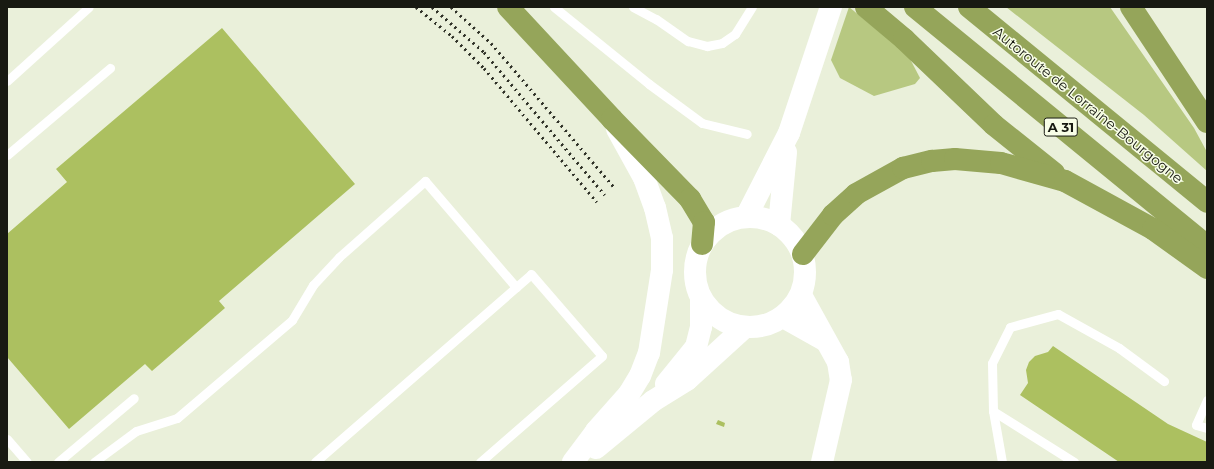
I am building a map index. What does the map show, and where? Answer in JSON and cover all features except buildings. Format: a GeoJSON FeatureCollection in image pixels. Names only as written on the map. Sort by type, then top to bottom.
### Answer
{"type":"FeatureCollection","features":[{"type":"Feature","properties":{"kind":"highway"},"geometry":{"type":"LineString","coordinates":[[508,7],[612,119],[654,160],[699,211],[705,230],[702,244]]}},
{"type":"Feature","properties":{"kind":"highway"},"geometry":{"type":"LineString","coordinates":[[866,7],[904,39],[994,125],[1065,181],[1153,229],[1207,268]]}},
{"type":"Feature","properties":{"kind":"highway","name":"A 31"},"geometry":{"type":"LineString","coordinates":[[915,7],[1207,246]]}},
{"type":"Feature","properties":{"kind":"highway","name":"Autoroute de Lorraine-Bourgogne"},"geometry":{"type":"LineString","coordinates":[[969,7],[1207,202]]}},
{"type":"Feature","properties":{"kind":"highway"},"geometry":{"type":"LineString","coordinates":[[1131,7],[1207,122]]}},
{"type":"Feature","properties":{"kind":"highway"},"geometry":{"type":"LineString","coordinates":[[803,254],[833,215],[856,194],[904,168],[932,161],[977,160],[1001,163],[1065,181]]}},
{"type":"Feature","properties":{"kind":"street"},"geometry":{"type":"LineString","coordinates":[[746,217],[789,133],[831,7]]}},
{"type":"Feature","properties":{"kind":"street"},"geometry":{"type":"LineString","coordinates":[[573,462],[596,431],[629,394],[640,376],[649,353],[662,270],[662,238],[653,201],[639,167],[612,119]]}},
{"type":"Feature","properties":{"kind":"street"},"geometry":{"type":"LineString","coordinates":[[779,225],[781,181],[789,133]]}},
{"type":"Feature","properties":{"kind":"street"},"geometry":{"type":"LineString","coordinates":[[653,401],[696,347],[701,327],[701,298],[695,271],[702,244],[714,230],[729,221],[746,217],[764,218],[779,225],[789,232],[803,254],[806,267],[801,295],[784,317],[758,328],[744,328],[719,318],[701,298]]}},
{"type":"Feature","properties":{"kind":"street"},"geometry":{"type":"LineString","coordinates":[[801,295],[838,362],[841,380],[822,462]]}},
{"type":"Feature","properties":{"kind":"street"},"geometry":{"type":"LineString","coordinates":[[784,317],[827,342]]}},
{"type":"Feature","properties":{"kind":"street"},"geometry":{"type":"LineString","coordinates":[[580,462],[653,401],[687,380],[744,328]]}},
{"type":"Feature","properties":{"kind":"lane"},"geometry":{"type":"LineString","coordinates":[[7,81],[89,7]]}},
{"type":"Feature","properties":{"kind":"lane"},"geometry":{"type":"LineString","coordinates":[[554,7],[649,84],[702,123],[747,134]]}},
{"type":"Feature","properties":{"kind":"lane"},"geometry":{"type":"LineString","coordinates":[[633,7],[656,19],[688,41],[707,46],[722,43],[735,34],[752,7]]}},
{"type":"Feature","properties":{"kind":"lane"},"geometry":{"type":"LineString","coordinates":[[7,155],[110,68]]}},
{"type":"Feature","properties":{"kind":"lane"},"geometry":{"type":"LineString","coordinates":[[94,462],[136,430],[178,418],[292,320],[313,285],[339,257],[425,181],[516,287]]}},
{"type":"Feature","properties":{"kind":"lane"},"geometry":{"type":"LineString","coordinates":[[315,462],[531,274],[602,356],[480,462]]}},
{"type":"Feature","properties":{"kind":"lane"},"geometry":{"type":"LineString","coordinates":[[1002,462],[993,411],[992,363],[1010,327],[1058,314],[1119,348],[1164,381]]}},
{"type":"Feature","properties":{"kind":"lane"},"geometry":{"type":"LineString","coordinates":[[58,462],[134,398]]}},
{"type":"Feature","properties":{"kind":"lane"},"geometry":{"type":"LineString","coordinates":[[1207,400],[1196,425],[1207,428]]}},
{"type":"Feature","properties":{"kind":"lane"},"geometry":{"type":"LineString","coordinates":[[993,411],[1074,462]]}},
{"type":"Feature","properties":{"kind":"lane"},"geometry":{"type":"LineString","coordinates":[[7,439],[27,462]]}},
{"type":"Feature","properties":{"kind":"green space"},"geometry":{"type":"Polygon","coordinates":[[[849,7],[908,55],[920,78],[915,84],[874,96],[840,78],[831,60],[849,7]]]}},
{"type":"Feature","properties":{"kind":"green space"},"geometry":{"type":"Polygon","coordinates":[[[1006,7],[1110,7],[1194,128],[1207,152],[1207,171],[1144,115],[1006,7]]]}},
{"type":"Feature","properties":{"kind":"railway"},"geometry":{"type":"LineString","coordinates":[[416,7],[452,36],[484,68],[597,202]]}},
{"type":"Feature","properties":{"kind":"railway"},"geometry":{"type":"LineString","coordinates":[[432,7],[484,52],[605,195]]}},
{"type":"Feature","properties":{"kind":"railway"},"geometry":{"type":"LineString","coordinates":[[451,7],[491,43],[614,187]]}}]}
